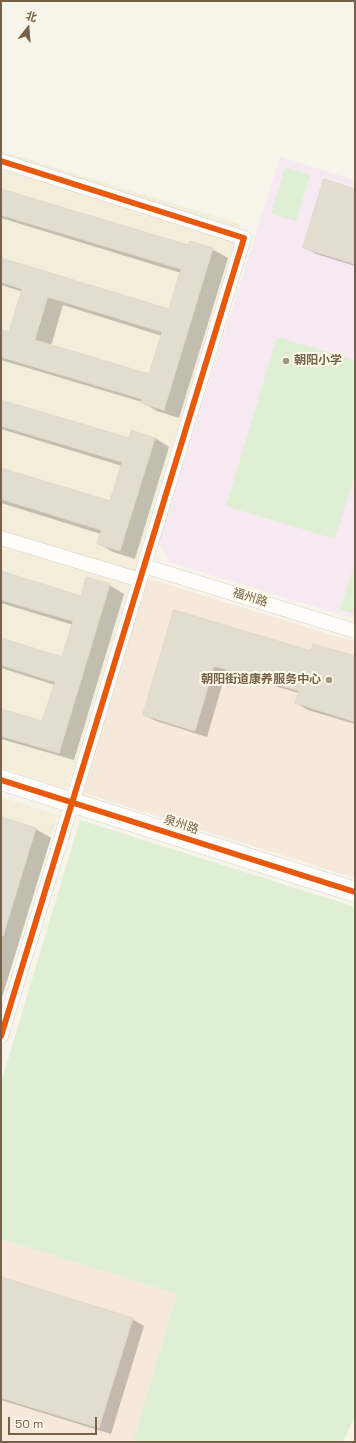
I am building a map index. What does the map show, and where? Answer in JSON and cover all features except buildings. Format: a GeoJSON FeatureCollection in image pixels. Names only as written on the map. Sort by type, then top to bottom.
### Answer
{"type":"FeatureCollection","features":[{"type":"Feature","properties":{"kind":"street"},"geometry":{"type":"LineString","coordinates":[[1,161],[244,238],[1,1036]]}},
{"type":"Feature","properties":{"kind":"street"},"geometry":{"type":"LineString","coordinates":[[1,538],[140,580]]}},
{"type":"Feature","properties":{"kind":"street","name":"福州路"},"geometry":{"type":"LineString","coordinates":[[144,566],[355,630]]}},
{"type":"Feature","properties":{"kind":"street","name":"泉州路"},"geometry":{"type":"LineString","coordinates":[[1,780],[355,892]]}},
{"type":"Feature","properties":{"kind":"shaded area"},"geometry":{"type":"Polygon","coordinates":[[[1,151],[240,224],[67,789],[1,768],[1,151]]]}},
{"type":"Feature","properties":{"kind":"shaded area","name":"朝阳小学"},"geometry":{"type":"Polygon","coordinates":[[[280,157],[355,180],[355,619],[169,562],[159,542],[280,157]]]}},
{"type":"Feature","properties":{"kind":"shaded area"},"geometry":{"type":"Polygon","coordinates":[[[147,578],[355,642],[355,878],[83,793],[147,578]]]}},
{"type":"Feature","properties":{"kind":"shaded area"},"geometry":{"type":"Polygon","coordinates":[[[1,797],[58,815],[1,1000],[1,797]]]}},
{"type":"Feature","properties":{"kind":"shaded area"},"geometry":{"type":"Polygon","coordinates":[[[1,1239],[177,1294],[133,1442],[1,1442],[1,1239]]]}},
{"type":"Feature","properties":{"kind":"green space"},"geometry":{"type":"Polygon","coordinates":[[[285,167],[310,175],[296,221],[271,214],[285,167]]]}},
{"type":"Feature","properties":{"kind":"green space"},"geometry":{"type":"Polygon","coordinates":[[[277,337],[355,360],[355,474],[335,539],[226,506],[277,337]]]}},
{"type":"Feature","properties":{"kind":"green space"},"geometry":{"type":"Polygon","coordinates":[[[355,562],[355,614],[340,610],[355,562]]]}},
{"type":"Feature","properties":{"kind":"green space"},"geometry":{"type":"Polygon","coordinates":[[[80,820],[355,907],[355,1416],[343,1442],[133,1442],[177,1294],[1,1239],[1,1083],[80,820]]]}},
{"type":"Feature","properties":{"kind":"cycle path"},"geometry":{"type":"LineString","coordinates":[[1,161],[244,238],[1,1036]]}},
{"type":"Feature","properties":{"kind":"cycle path"},"geometry":{"type":"LineString","coordinates":[[1,780],[355,892]]}},
{"type":"Feature","properties":{"kind":"place","name":"朝阳小学"},"geometry":{"type":"Point","coordinates":[286,361]}},
{"type":"Feature","properties":{"kind":"place","name":"朝阳街道康养服务中心"},"geometry":{"type":"Point","coordinates":[329,680]}}]}
